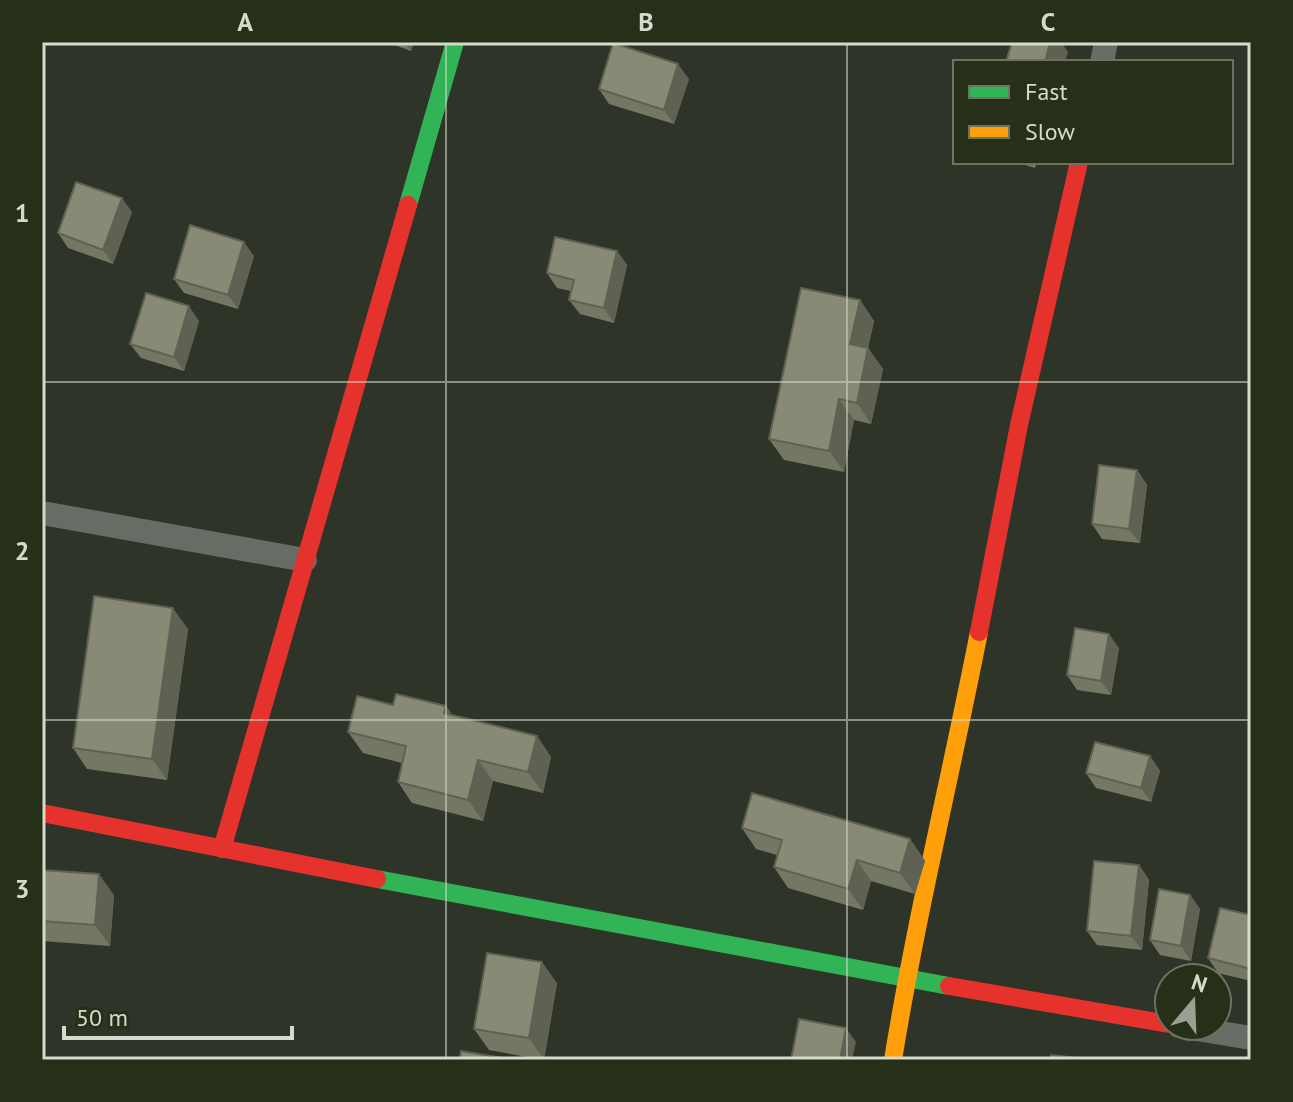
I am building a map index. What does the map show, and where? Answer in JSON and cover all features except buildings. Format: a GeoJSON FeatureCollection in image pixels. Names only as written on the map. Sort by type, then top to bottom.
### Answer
{"type":"FeatureCollection","features":[{"type":"Feature","properties":{"kind":"street"},"geometry":{"type":"LineString","coordinates":[[222,849],[455,42]]}},
{"type":"Feature","properties":{"kind":"street"},"geometry":{"type":"LineString","coordinates":[[893,1060],[906,979],[953,765],[1019,425],[1079,164]]}},
{"type":"Feature","properties":{"kind":"street"},"geometry":{"type":"LineString","coordinates":[[42,513],[305,560]]}},
{"type":"Feature","properties":{"kind":"street"},"geometry":{"type":"LineString","coordinates":[[42,813],[906,979],[1153,1021]]}},
{"type":"Feature","properties":{"kind":"traffic: fast"},"geometry":{"type":"LineString","coordinates":[[408,205],[455,42]]}},
{"type":"Feature","properties":{"kind":"traffic: fast"},"geometry":{"type":"LineString","coordinates":[[377,879],[949,986]]}},
{"type":"Feature","properties":{"kind":"traffic: slow"},"geometry":{"type":"LineString","coordinates":[[893,1060],[979,632]]}},
{"type":"Feature","properties":{"kind":"traffic: jam"},"geometry":{"type":"LineString","coordinates":[[979,632],[1019,425],[1079,164]]}},
{"type":"Feature","properties":{"kind":"traffic: jam"},"geometry":{"type":"LineString","coordinates":[[222,849],[408,205]]}},
{"type":"Feature","properties":{"kind":"traffic: jam"},"geometry":{"type":"LineString","coordinates":[[42,813],[377,879]]}},
{"type":"Feature","properties":{"kind":"traffic: jam"},"geometry":{"type":"LineString","coordinates":[[949,986],[1153,1021]]}}]}
